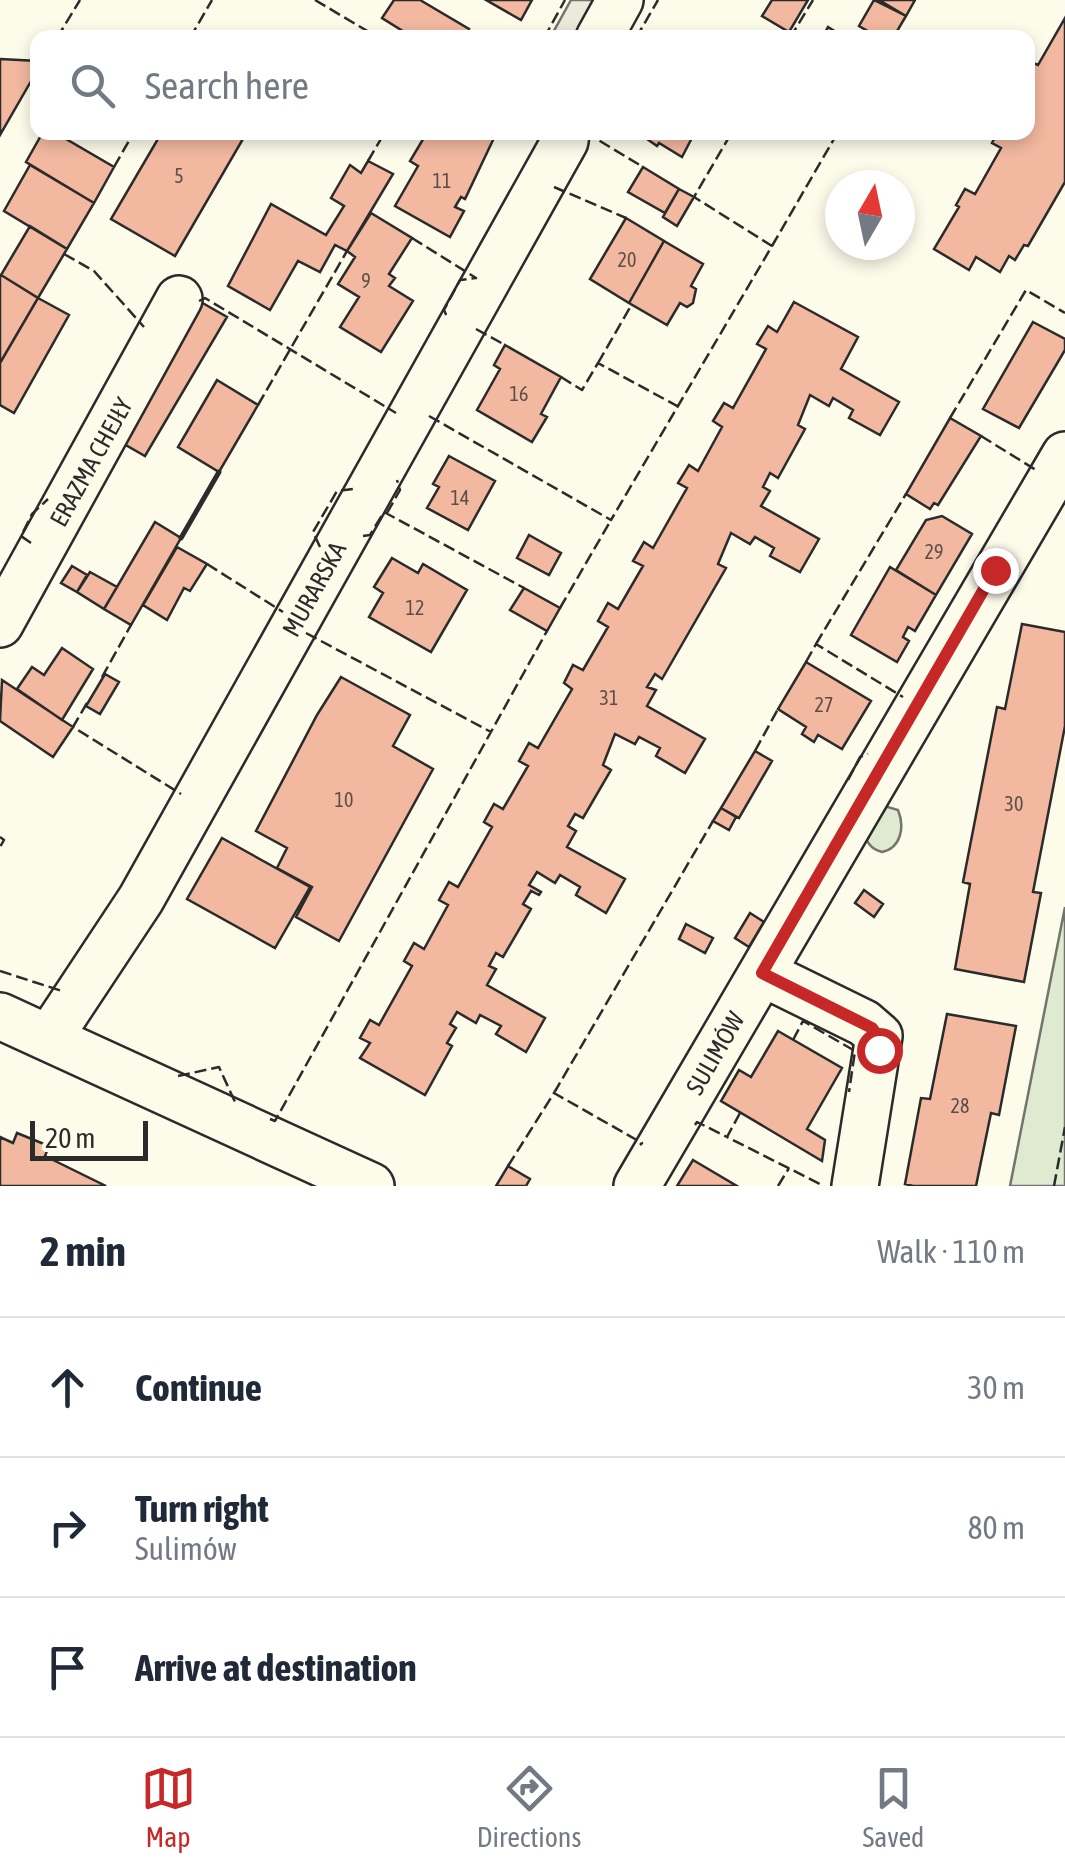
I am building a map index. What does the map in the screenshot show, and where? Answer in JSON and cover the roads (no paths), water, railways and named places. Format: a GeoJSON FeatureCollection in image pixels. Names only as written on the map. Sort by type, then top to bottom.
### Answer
{"type":"FeatureCollection","features":[{"type":"Feature","properties":{"kind":"street"},"geometry":{"type":"LineString","coordinates":[[603,30],[620,0]]}},
{"type":"Feature","properties":{"kind":"street","name":"MURARSKA"},"geometry":{"type":"LineString","coordinates":[[49,1038],[140,898],[564,140]]}},
{"type":"Feature","properties":{"kind":"street","name":"ERAZMA CHEJŁY"},"geometry":{"type":"LineString","coordinates":[[0,624],[179,299]]}},
{"type":"Feature","properties":{"kind":"street","name":"SULIMÓW"},"geometry":{"type":"LineString","coordinates":[[637,1186],[1065,454]]}},
{"type":"Feature","properties":{"kind":"street"},"geometry":{"type":"LineString","coordinates":[[762,973],[864,1023],[878,1036],[855,1186]]}},
{"type":"Feature","properties":{"kind":"street"},"geometry":{"type":"LineString","coordinates":[[0,1016],[371,1186]]}}]}
